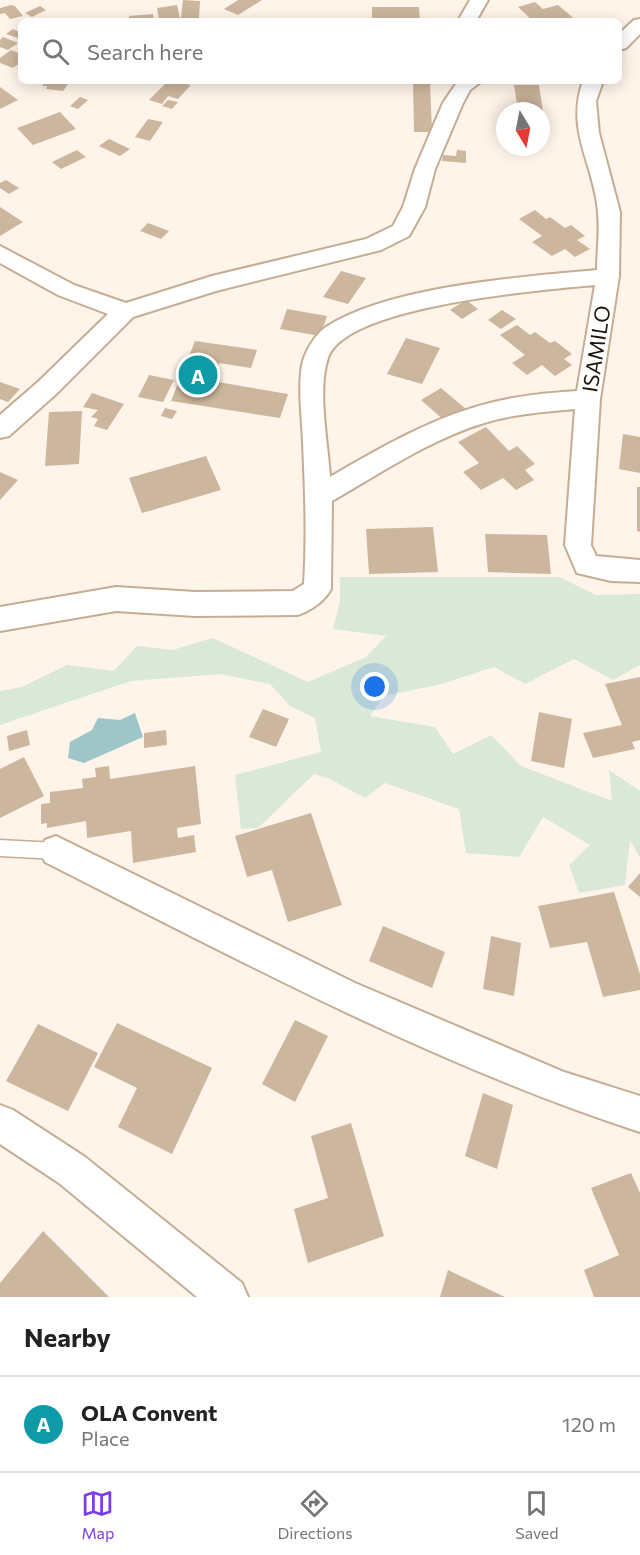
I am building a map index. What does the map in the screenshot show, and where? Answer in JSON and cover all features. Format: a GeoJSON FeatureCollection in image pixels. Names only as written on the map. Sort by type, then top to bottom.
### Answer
{"type":"FeatureCollection","features":[{"type":"Feature","properties":{"kind":"street"},"geometry":{"type":"LineString","coordinates":[[469,18],[479,0]]}},
{"type":"Feature","properties":{"kind":"street"},"geometry":{"type":"LineString","coordinates":[[622,41],[640,24]]}},
{"type":"Feature","properties":{"kind":"street"},"geometry":{"type":"LineString","coordinates":[[0,429],[47,388],[125,311],[212,284],[373,245],[401,231],[414,207],[425,169],[453,103],[467,84]]}},
{"type":"Feature","properties":{"kind":"street","name":"ISAMILO"},"geometry":{"type":"LineString","coordinates":[[592,84],[586,101],[589,133],[609,212],[608,276],[588,399],[578,544],[587,565],[611,570],[640,571]]}},
{"type":"Feature","properties":{"kind":"street"},"geometry":{"type":"LineString","coordinates":[[0,253],[66,290],[125,311]]}},
{"type":"Feature","properties":{"kind":"street"},"geometry":{"type":"LineString","coordinates":[[0,619],[116,599],[195,604],[298,603],[317,589],[319,496],[313,388],[317,351],[330,333],[365,315],[420,302],[487,290],[608,276]]}},
{"type":"Feature","properties":{"kind":"street"},"geometry":{"type":"LineString","coordinates":[[319,496],[438,430],[484,414],[536,403],[588,399]]}},
{"type":"Feature","properties":{"kind":"street"},"geometry":{"type":"LineString","coordinates":[[56,851],[343,995],[562,1089],[640,1114]]}},
{"type":"Feature","properties":{"kind":"street"},"geometry":{"type":"LineString","coordinates":[[0,1124],[72,1170],[228,1297]]}},
{"type":"Feature","properties":{"kind":"lane"},"geometry":{"type":"LineString","coordinates":[[0,848],[56,851]]}},
{"type":"Feature","properties":{"kind":"green space"},"geometry":{"type":"Polygon","coordinates":[[[340,577],[559,577],[596,595],[640,594],[640,665],[613,680],[574,659],[525,684],[494,667],[442,684],[384,696],[370,716],[435,727],[453,754],[491,735],[521,766],[612,801],[609,770],[640,791],[640,858],[630,840],[625,885],[579,893],[569,865],[590,845],[543,817],[519,857],[466,853],[459,809],[385,783],[365,798],[330,779],[314,774],[258,828],[241,829],[235,775],[321,752],[315,718],[290,706],[270,684],[220,674],[131,681],[0,725],[0,691],[22,687],[67,665],[114,671],[137,646],[173,650],[213,638],[308,682],[366,657],[386,636],[333,629],[340,601],[340,577]]]}},
{"type":"Feature","properties":{"kind":"water"},"geometry":{"type":"Polygon","coordinates":[[[135,713],[143,737],[84,763],[68,758],[70,742],[92,730],[98,718],[120,720],[135,713]]]}},
{"type":"Feature","properties":{"kind":"building"},"geometry":{"type":"Polygon","coordinates":[[[183,0],[200,1],[199,18],[181,18],[183,0]]]}},
{"type":"Feature","properties":{"kind":"building"},"geometry":{"type":"Polygon","coordinates":[[[238,0],[262,0],[238,15],[224,9],[238,0]]]}},
{"type":"Feature","properties":{"kind":"building"},"geometry":{"type":"Polygon","coordinates":[[[535,2],[543,9],[558,5],[573,18],[530,18],[518,7],[535,2]]]}},
{"type":"Feature","properties":{"kind":"building"},"geometry":{"type":"Polygon","coordinates":[[[177,5],[180,18],[159,18],[157,8],[177,5]]]}},
{"type":"Feature","properties":{"kind":"building"},"geometry":{"type":"Polygon","coordinates":[[[15,6],[23,16],[10,19],[5,13],[0,14],[0,8],[15,6]]]}},
{"type":"Feature","properties":{"kind":"building"},"geometry":{"type":"Polygon","coordinates":[[[40,6],[46,10],[32,17],[25,13],[40,6]]]}},
{"type":"Feature","properties":{"kind":"building"},"geometry":{"type":"Polygon","coordinates":[[[372,7],[419,7],[420,18],[372,18],[372,7]]]}},
{"type":"Feature","properties":{"kind":"building"},"geometry":{"type":"Polygon","coordinates":[[[153,14],[154,18],[129,18],[129,16],[153,14]]]}},
{"type":"Feature","properties":{"kind":"building"},"geometry":{"type":"Polygon","coordinates":[[[13,29],[18,32],[18,38],[6,34],[13,29]]]}},
{"type":"Feature","properties":{"kind":"building"},"geometry":{"type":"Polygon","coordinates":[[[3,37],[18,43],[8,50],[0,47],[0,40],[3,37]]]}},
{"type":"Feature","properties":{"kind":"building"},"geometry":{"type":"Polygon","coordinates":[[[11,50],[18,53],[18,64],[13,68],[0,63],[0,58],[11,50]]]}},
{"type":"Feature","properties":{"kind":"building"},"geometry":{"type":"Polygon","coordinates":[[[44,84],[68,84],[63,91],[46,89],[47,86],[42,86],[44,84]]]}},
{"type":"Feature","properties":{"kind":"building"},"geometry":{"type":"Polygon","coordinates":[[[165,84],[191,85],[178,99],[168,96],[162,104],[149,100],[165,84]]]}},
{"type":"Feature","properties":{"kind":"building"},"geometry":{"type":"Polygon","coordinates":[[[413,84],[430,84],[432,132],[414,132],[413,84]]]}},
{"type":"Feature","properties":{"kind":"building"},"geometry":{"type":"Polygon","coordinates":[[[514,85],[539,85],[542,102],[517,102],[514,85]]]}},
{"type":"Feature","properties":{"kind":"building"},"geometry":{"type":"Polygon","coordinates":[[[0,87],[18,100],[0,109],[0,87]]]}},
{"type":"Feature","properties":{"kind":"building"},"geometry":{"type":"Polygon","coordinates":[[[80,97],[88,100],[78,109],[70,106],[80,97]]]}},
{"type":"Feature","properties":{"kind":"building"},"geometry":{"type":"Polygon","coordinates":[[[168,100],[178,102],[172,109],[162,106],[168,100]]]}},
{"type":"Feature","properties":{"kind":"building"},"geometry":{"type":"Polygon","coordinates":[[[60,112],[76,129],[33,145],[17,128],[60,112]]]}},
{"type":"Feature","properties":{"kind":"building"},"geometry":{"type":"Polygon","coordinates":[[[148,119],[163,122],[150,141],[135,137],[148,119]]]}},
{"type":"Feature","properties":{"kind":"building"},"geometry":{"type":"Polygon","coordinates":[[[109,139],[130,149],[120,156],[99,146],[109,139]]]}},
{"type":"Feature","properties":{"kind":"building"},"geometry":{"type":"Polygon","coordinates":[[[77,150],[86,157],[61,169],[52,162],[77,150]]]}},
{"type":"Feature","properties":{"kind":"building"},"geometry":{"type":"Polygon","coordinates":[[[457,150],[466,151],[466,163],[442,161],[443,155],[456,156],[457,150]]]}},
{"type":"Feature","properties":{"kind":"building"},"geometry":{"type":"Polygon","coordinates":[[[6,180],[19,188],[9,194],[0,188],[0,183],[6,180]]]}},
{"type":"Feature","properties":{"kind":"building"},"geometry":{"type":"Polygon","coordinates":[[[0,207],[23,222],[0,236],[0,207]]]}},
{"type":"Feature","properties":{"kind":"building"},"geometry":{"type":"Polygon","coordinates":[[[535,210],[546,219],[550,217],[565,228],[571,225],[585,236],[577,240],[590,249],[575,257],[565,249],[552,256],[532,242],[542,236],[519,219],[535,210]]]}},
{"type":"Feature","properties":{"kind":"building"},"geometry":{"type":"Polygon","coordinates":[[[148,223],[169,231],[161,239],[140,231],[148,223]]]}},
{"type":"Feature","properties":{"kind":"building"},"geometry":{"type":"Polygon","coordinates":[[[341,271],[366,278],[348,304],[323,297],[341,271]]]}},
{"type":"Feature","properties":{"kind":"building"},"geometry":{"type":"Polygon","coordinates":[[[466,300],[478,309],[462,319],[450,310],[466,300]]]}},
{"type":"Feature","properties":{"kind":"building"},"geometry":{"type":"Polygon","coordinates":[[[287,309],[327,316],[320,336],[280,329],[287,309]]]}},
{"type":"Feature","properties":{"kind":"building"},"geometry":{"type":"Polygon","coordinates":[[[502,310],[516,319],[501,329],[488,320],[502,310]]]}},
{"type":"Feature","properties":{"kind":"building"},"geometry":{"type":"Polygon","coordinates":[[[517,325],[530,335],[535,332],[550,343],[555,341],[572,354],[564,359],[572,365],[555,376],[542,365],[527,375],[512,363],[525,355],[500,335],[517,325]]]}},
{"type":"Feature","properties":{"kind":"building"},"geometry":{"type":"Polygon","coordinates":[[[406,338],[440,348],[422,384],[387,374],[406,338]]]}},
{"type":"Feature","properties":{"kind":"building"},"geometry":{"type":"Polygon","coordinates":[[[195,341],[257,350],[251,368],[219,363],[212,381],[288,394],[280,418],[171,401],[195,341]]]}},
{"type":"Feature","properties":{"kind":"building"},"geometry":{"type":"Polygon","coordinates":[[[149,375],[174,380],[163,402],[138,397],[149,375]]]}},
{"type":"Feature","properties":{"kind":"building"},"geometry":{"type":"Polygon","coordinates":[[[0,382],[20,389],[8,402],[0,399],[0,382]]]}},
{"type":"Feature","properties":{"kind":"building"},"geometry":{"type":"Polygon","coordinates":[[[441,388],[466,409],[446,422],[421,400],[441,388]]]}},
{"type":"Feature","properties":{"kind":"building"},"geometry":{"type":"Polygon","coordinates":[[[92,393],[124,404],[107,430],[94,426],[98,419],[91,417],[98,410],[83,407],[92,393]]]}},
{"type":"Feature","properties":{"kind":"building"},"geometry":{"type":"Polygon","coordinates":[[[165,408],[177,411],[172,419],[161,416],[165,408]]]}},
{"type":"Feature","properties":{"kind":"building"},"geometry":{"type":"Polygon","coordinates":[[[82,411],[79,464],[45,466],[49,412],[82,411]]]}},
{"type":"Feature","properties":{"kind":"building"},"geometry":{"type":"Polygon","coordinates":[[[486,427],[509,451],[517,446],[535,464],[525,470],[534,480],[516,490],[503,478],[481,490],[463,472],[479,463],[458,442],[486,427]]]}},
{"type":"Feature","properties":{"kind":"building"},"geometry":{"type":"Polygon","coordinates":[[[623,434],[640,437],[640,473],[619,469],[623,434]]]}},
{"type":"Feature","properties":{"kind":"building"},"geometry":{"type":"Polygon","coordinates":[[[206,456],[221,490],[142,513],[129,478],[206,456]]]}},
{"type":"Feature","properties":{"kind":"building"},"geometry":{"type":"Polygon","coordinates":[[[0,472],[18,480],[0,500],[0,472]]]}},
{"type":"Feature","properties":{"kind":"building"},"geometry":{"type":"Polygon","coordinates":[[[637,487],[640,487],[640,532],[637,531],[637,487]]]}},
{"type":"Feature","properties":{"kind":"building"},"geometry":{"type":"Polygon","coordinates":[[[433,527],[438,572],[369,574],[366,529],[433,527]]]}},
{"type":"Feature","properties":{"kind":"building"},"geometry":{"type":"Polygon","coordinates":[[[485,534],[547,535],[551,574],[488,572],[485,534]]]}},
{"type":"Feature","properties":{"kind":"building"},"geometry":{"type":"Polygon","coordinates":[[[640,677],[640,740],[632,742],[635,749],[593,758],[583,733],[622,725],[605,684],[640,677]]]}},
{"type":"Feature","properties":{"kind":"building"},"geometry":{"type":"Polygon","coordinates":[[[263,709],[289,719],[276,747],[249,737],[263,709]]]}},
{"type":"Feature","properties":{"kind":"building"},"geometry":{"type":"Polygon","coordinates":[[[539,712],[572,719],[564,768],[531,761],[539,712]]]}},
{"type":"Feature","properties":{"kind":"building"},"geometry":{"type":"Polygon","coordinates":[[[27,730],[30,745],[9,751],[7,736],[27,730]]]}},
{"type":"Feature","properties":{"kind":"building"},"geometry":{"type":"Polygon","coordinates":[[[166,730],[167,745],[144,748],[144,733],[166,730]]]}},
{"type":"Feature","properties":{"kind":"building"},"geometry":{"type":"Polygon","coordinates":[[[24,757],[44,796],[0,818],[0,769],[24,757]]]}},
{"type":"Feature","properties":{"kind":"building"},"geometry":{"type":"Polygon","coordinates":[[[109,766],[110,779],[195,766],[201,824],[177,828],[178,838],[194,835],[196,852],[133,863],[131,831],[87,838],[86,821],[47,828],[47,823],[41,824],[41,804],[50,803],[50,792],[83,788],[82,779],[96,777],[95,768],[109,766]]]}},
{"type":"Feature","properties":{"kind":"building"},"geometry":{"type":"Polygon","coordinates":[[[311,813],[342,905],[288,922],[272,870],[247,877],[235,836],[311,813]]]}},
{"type":"Feature","properties":{"kind":"building"},"geometry":{"type":"Polygon","coordinates":[[[640,873],[640,897],[628,887],[640,873]]]}},
{"type":"Feature","properties":{"kind":"building"},"geometry":{"type":"Polygon","coordinates":[[[614,892],[640,974],[640,990],[603,997],[587,942],[550,948],[538,906],[614,892]]]}},
{"type":"Feature","properties":{"kind":"building"},"geometry":{"type":"Polygon","coordinates":[[[383,926],[445,952],[432,988],[369,961],[383,926]]]}},
{"type":"Feature","properties":{"kind":"building"},"geometry":{"type":"Polygon","coordinates":[[[491,936],[521,943],[514,996],[483,989],[491,936]]]}},
{"type":"Feature","properties":{"kind":"building"},"geometry":{"type":"Polygon","coordinates":[[[295,1020],[328,1036],[295,1102],[262,1084],[295,1020]]]}},
{"type":"Feature","properties":{"kind":"building"},"geometry":{"type":"Polygon","coordinates":[[[117,1023],[212,1068],[172,1154],[118,1127],[137,1088],[94,1067],[117,1023]]]}},
{"type":"Feature","properties":{"kind":"building"},"geometry":{"type":"Polygon","coordinates":[[[38,1024],[98,1053],[68,1111],[6,1081],[38,1024]]]}},
{"type":"Feature","properties":{"kind":"building"},"geometry":{"type":"Polygon","coordinates":[[[483,1093],[513,1105],[497,1169],[465,1156],[483,1093]]]}},
{"type":"Feature","properties":{"kind":"building"},"geometry":{"type":"Polygon","coordinates":[[[351,1123],[384,1236],[308,1263],[294,1209],[328,1198],[311,1136],[351,1123]]]}},
{"type":"Feature","properties":{"kind":"building"},"geometry":{"type":"Polygon","coordinates":[[[631,1173],[640,1193],[640,1297],[594,1297],[584,1270],[619,1255],[591,1188],[631,1173]]]}},
{"type":"Feature","properties":{"kind":"building"},"geometry":{"type":"Polygon","coordinates":[[[43,1231],[109,1297],[0,1297],[0,1283],[43,1231]]]}},
{"type":"Feature","properties":{"kind":"building"},"geometry":{"type":"Polygon","coordinates":[[[448,1270],[505,1297],[440,1297],[448,1270]]]}},
{"type":"Feature","properties":{"kind":"place","name":"OLA Convent"},"geometry":{"type":"Point","coordinates":[198,375]}}]}
